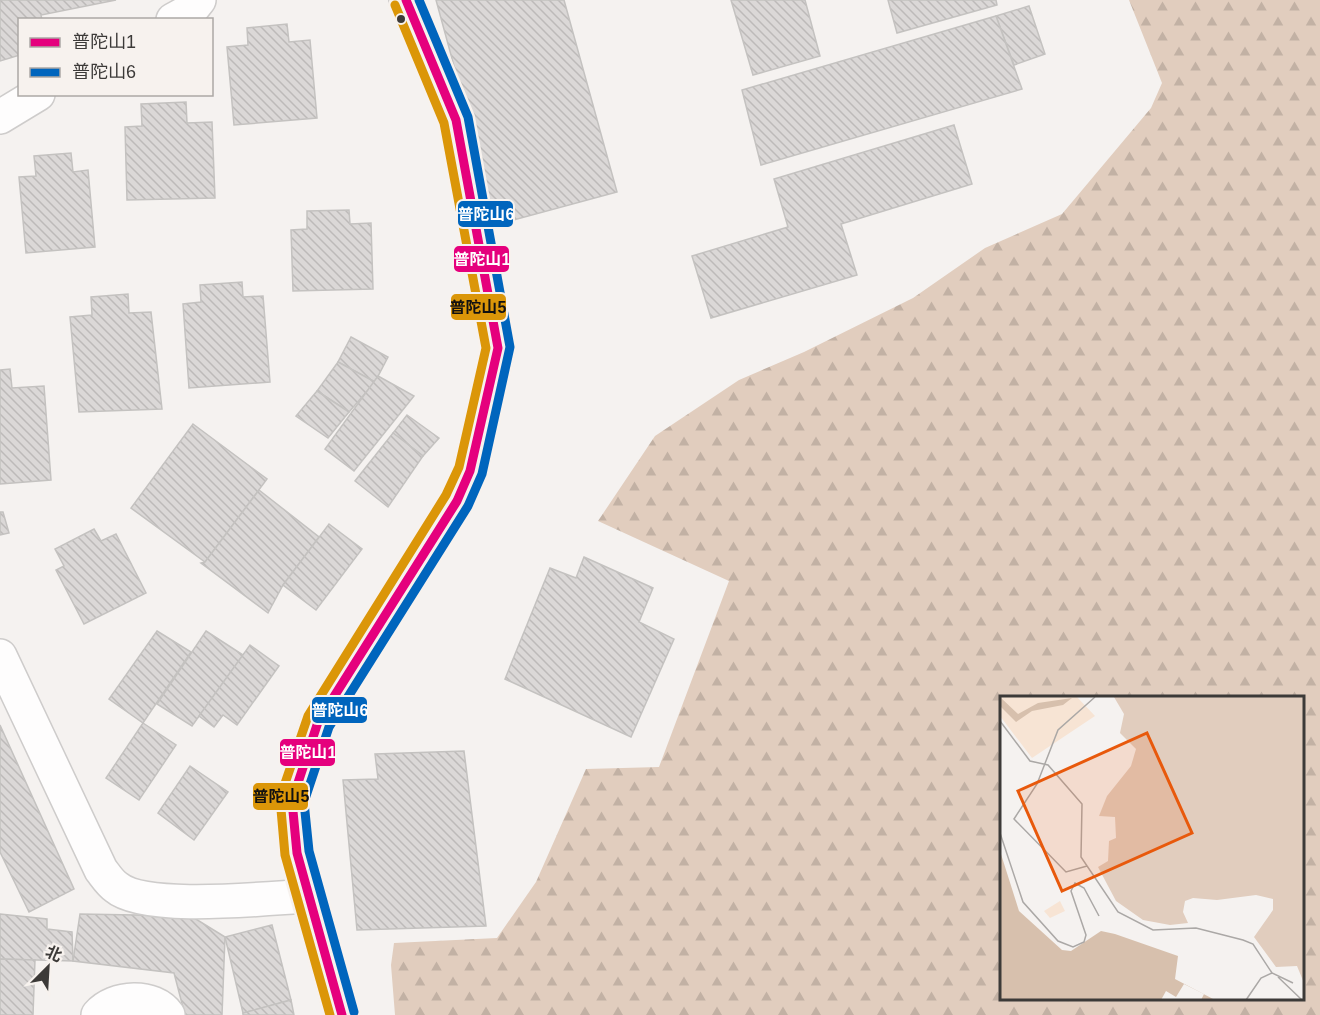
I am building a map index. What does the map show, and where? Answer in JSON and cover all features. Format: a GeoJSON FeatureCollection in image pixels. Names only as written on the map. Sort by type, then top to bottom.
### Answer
{"type":"FeatureCollection","features":[{"type":"Feature","properties":{"kind":"street"},"geometry":{"type":"LineString","coordinates":[[177,18],[191,10],[199,0]]}},
{"type":"Feature","properties":{"kind":"street"},"geometry":{"type":"LineString","coordinates":[[342,1015],[297,853],[292,801],[318,722],[457,501],[470,471],[498,348],[456,120],[406,0]]}},
{"type":"Feature","properties":{"kind":"street"},"geometry":{"type":"LineString","coordinates":[[0,117],[35,96]]}},
{"type":"Feature","properties":{"kind":"street"},"geometry":{"type":"LineString","coordinates":[[0,656],[100,870],[117,889],[142,898],[183,901],[309,896]]}},
{"type":"Feature","properties":{"kind":"street"},"geometry":{"type":"LineString","coordinates":[[98,1015],[105,1007],[138,999],[163,1007],[168,1015]]}},
{"type":"Feature","properties":{"kind":"green space"},"geometry":{"type":"Polygon","coordinates":[[[1129,0],[1320,0],[1320,1015],[395,1015],[391,965],[394,943],[497,938],[536,882],[586,769],[659,767],[729,581],[598,521],[655,436],[739,380],[804,352],[913,298],[985,248],[1062,214],[1151,108],[1162,83],[1129,0]]]}},
{"type":"Feature","properties":{"kind":"building"},"geometry":{"type":"Polygon","coordinates":[[[0,0],[116,0],[41,15],[42,18],[18,18],[18,56],[0,61],[0,0]]]}},
{"type":"Feature","properties":{"kind":"building"},"geometry":{"type":"Polygon","coordinates":[[[436,0],[564,0],[617,192],[469,232],[481,165],[436,0]]]}},
{"type":"Feature","properties":{"kind":"building"},"geometry":{"type":"Polygon","coordinates":[[[731,0],[805,0],[820,56],[753,75],[731,0]]]}},
{"type":"Feature","properties":{"kind":"building"},"geometry":{"type":"Polygon","coordinates":[[[888,0],[996,0],[997,5],[897,33],[888,0]]]}},
{"type":"Feature","properties":{"kind":"building"},"geometry":{"type":"Polygon","coordinates":[[[1029,6],[1045,54],[1014,65],[996,16],[1029,6]]]}},
{"type":"Feature","properties":{"kind":"building"},"geometry":{"type":"Polygon","coordinates":[[[996,16],[1022,89],[761,165],[742,90],[996,16]]]}},
{"type":"Feature","properties":{"kind":"building"},"geometry":{"type":"Polygon","coordinates":[[[287,24],[289,42],[310,40],[317,118],[234,125],[227,47],[248,45],[247,28],[287,24]]]}},
{"type":"Feature","properties":{"kind":"building"},"geometry":{"type":"Polygon","coordinates":[[[186,102],[187,123],[212,122],[215,198],[127,200],[125,127],[142,126],[141,104],[186,102]]]}},
{"type":"Feature","properties":{"kind":"building"},"geometry":{"type":"Polygon","coordinates":[[[954,125],[972,184],[841,224],[857,275],[711,318],[692,256],[788,227],[774,179],[954,125]]]}},
{"type":"Feature","properties":{"kind":"building"},"geometry":{"type":"Polygon","coordinates":[[[71,153],[73,172],[88,170],[95,247],[26,253],[19,177],[36,176],[34,156],[71,153]]]}},
{"type":"Feature","properties":{"kind":"building"},"geometry":{"type":"Polygon","coordinates":[[[349,210],[350,224],[371,223],[373,289],[293,291],[291,230],[307,229],[307,211],[349,210]]]}},
{"type":"Feature","properties":{"kind":"building"},"geometry":{"type":"Polygon","coordinates":[[[242,282],[243,297],[263,296],[270,382],[189,388],[183,304],[201,302],[200,285],[242,282]]]}},
{"type":"Feature","properties":{"kind":"building"},"geometry":{"type":"Polygon","coordinates":[[[128,294],[129,313],[151,312],[162,409],[79,412],[70,317],[92,315],[91,297],[128,294]]]}},
{"type":"Feature","properties":{"kind":"building"},"geometry":{"type":"Polygon","coordinates":[[[351,337],[388,357],[375,382],[338,362],[351,337]]]}},
{"type":"Feature","properties":{"kind":"building"},"geometry":{"type":"Polygon","coordinates":[[[338,362],[375,382],[349,412],[317,391],[338,362]]]}},
{"type":"Feature","properties":{"kind":"building"},"geometry":{"type":"Polygon","coordinates":[[[10,369],[12,388],[44,386],[51,480],[0,484],[0,370],[10,369]]]}},
{"type":"Feature","properties":{"kind":"building"},"geometry":{"type":"Polygon","coordinates":[[[378,376],[414,396],[354,471],[325,449],[378,376]]]}},
{"type":"Feature","properties":{"kind":"building"},"geometry":{"type":"Polygon","coordinates":[[[317,391],[349,412],[328,438],[296,416],[317,391]]]}},
{"type":"Feature","properties":{"kind":"building"},"geometry":{"type":"Polygon","coordinates":[[[407,415],[439,438],[423,456],[393,433],[407,415]]]}},
{"type":"Feature","properties":{"kind":"building"},"geometry":{"type":"Polygon","coordinates":[[[193,424],[267,479],[205,562],[131,508],[193,424]]]}},
{"type":"Feature","properties":{"kind":"building"},"geometry":{"type":"Polygon","coordinates":[[[393,433],[423,456],[388,507],[355,481],[393,433]]]}},
{"type":"Feature","properties":{"kind":"building"},"geometry":{"type":"Polygon","coordinates":[[[259,490],[319,537],[283,585],[268,613],[201,563],[205,562],[259,490]]]}},
{"type":"Feature","properties":{"kind":"building"},"geometry":{"type":"Polygon","coordinates":[[[0,512],[3,512],[9,533],[0,535],[0,512]]]}},
{"type":"Feature","properties":{"kind":"building"},"geometry":{"type":"Polygon","coordinates":[[[329,524],[362,549],[316,610],[283,585],[329,524]]]}},
{"type":"Feature","properties":{"kind":"building"},"geometry":{"type":"Polygon","coordinates":[[[94,529],[101,541],[116,534],[146,593],[84,624],[56,570],[64,566],[55,549],[94,529]]]}},
{"type":"Feature","properties":{"kind":"building"},"geometry":{"type":"Polygon","coordinates":[[[584,557],[653,588],[639,622],[674,639],[631,737],[505,679],[550,568],[576,578],[584,557]]]}},
{"type":"Feature","properties":{"kind":"building"},"geometry":{"type":"Polygon","coordinates":[[[157,631],[191,652],[143,723],[109,699],[157,631]]]}},
{"type":"Feature","properties":{"kind":"building"},"geometry":{"type":"Polygon","coordinates":[[[206,631],[243,655],[192,726],[157,704],[206,631]]]}},
{"type":"Feature","properties":{"kind":"building"},"geometry":{"type":"Polygon","coordinates":[[[250,645],[279,666],[237,725],[223,715],[214,727],[199,716],[250,645]]]}},
{"type":"Feature","properties":{"kind":"building"},"geometry":{"type":"Polygon","coordinates":[[[143,723],[176,745],[139,800],[106,778],[143,723]]]}},
{"type":"Feature","properties":{"kind":"building"},"geometry":{"type":"Polygon","coordinates":[[[0,725],[74,889],[29,912],[0,852],[0,725]]]}},
{"type":"Feature","properties":{"kind":"building"},"geometry":{"type":"Polygon","coordinates":[[[464,751],[486,926],[357,930],[343,780],[378,779],[375,754],[464,751]]]}},
{"type":"Feature","properties":{"kind":"building"},"geometry":{"type":"Polygon","coordinates":[[[190,766],[228,792],[194,840],[158,813],[190,766]]]}},
{"type":"Feature","properties":{"kind":"building"},"geometry":{"type":"Polygon","coordinates":[[[0,914],[47,919],[47,929],[72,932],[73,961],[0,959],[0,914]]]}},
{"type":"Feature","properties":{"kind":"building"},"geometry":{"type":"Polygon","coordinates":[[[80,914],[191,916],[225,937],[222,1015],[185,1015],[174,973],[73,961],[80,914]]]}},
{"type":"Feature","properties":{"kind":"building"},"geometry":{"type":"Polygon","coordinates":[[[272,925],[291,1000],[243,1013],[225,937],[272,925]]]}},
{"type":"Feature","properties":{"kind":"building"},"geometry":{"type":"Polygon","coordinates":[[[0,959],[35,960],[33,1015],[0,1015],[0,959]]]}},
{"type":"Feature","properties":{"kind":"building"},"geometry":{"type":"Polygon","coordinates":[[[291,1000],[294,1015],[243,1015],[243,1013],[291,1000]]]}},
{"type":"Feature","properties":{"kind":"transit line","name":"普陀山1"},"geometry":{"type":"LineString","coordinates":[[342,1015],[297,853],[292,801],[318,722],[457,501],[470,471],[498,348],[456,120],[406,0]]}},
{"type":"Feature","properties":{"kind":"transit line","name":"普陀山6"},"geometry":{"type":"LineString","coordinates":[[354,1012],[309,851],[304,802],[329,727],[468,506],[482,474],[510,347],[468,117],[419,0]]}},
{"type":"Feature","properties":{"kind":"transit line","name":"普陀山5"},"geometry":{"type":"LineString","coordinates":[[330,1015],[285,855],[280,798],[308,716],[446,495],[459,467],[486,348],[444,123],[395,5]]}}]}
